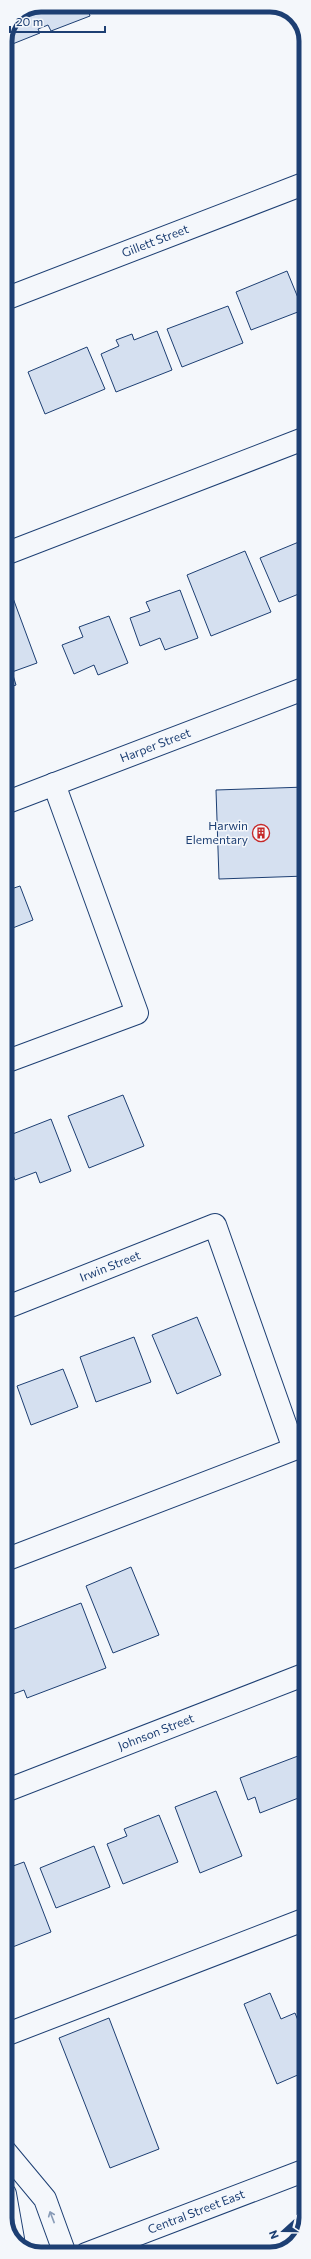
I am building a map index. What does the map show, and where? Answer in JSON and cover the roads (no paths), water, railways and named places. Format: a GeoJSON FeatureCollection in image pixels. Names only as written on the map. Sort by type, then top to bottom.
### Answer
{"type":"FeatureCollection","features":[{"type":"Feature","properties":{"kind":"street","name":"Gillett Street"},"geometry":{"type":"LineString","coordinates":[[12,296],[299,186]]}},
{"type":"Feature","properties":{"kind":"street"},"geometry":{"type":"LineString","coordinates":[[12,551],[299,441]]}},
{"type":"Feature","properties":{"kind":"street","name":"Harper Street"},"geometry":{"type":"LineString","coordinates":[[12,800],[299,691]]}},
{"type":"Feature","properties":{"kind":"street"},"geometry":{"type":"LineString","coordinates":[[12,1059],[137,1013],[54,784]]}},
{"type":"Feature","properties":{"kind":"street","name":"Irwin Street"},"geometry":{"type":"LineString","coordinates":[[12,1305],[215,1225],[294,1449],[12,1557]]}},
{"type":"Feature","properties":{"kind":"street","name":"Johnson Street"},"geometry":{"type":"LineString","coordinates":[[12,1788],[299,1677]]}},
{"type":"Feature","properties":{"kind":"street"},"geometry":{"type":"LineString","coordinates":[[12,2032],[299,1922]]}},
{"type":"Feature","properties":{"kind":"street"},"geometry":{"type":"LineString","coordinates":[[12,2159],[45,2199],[62,2247]]}},
{"type":"Feature","properties":{"kind":"street","name":"Central Street East"},"geometry":{"type":"LineString","coordinates":[[104,2247],[299,2173]]}},
{"type":"Feature","properties":{"kind":"place","name":"Harwin Elementary"},"geometry":{"type":"Point","coordinates":[261,833]}}]}
